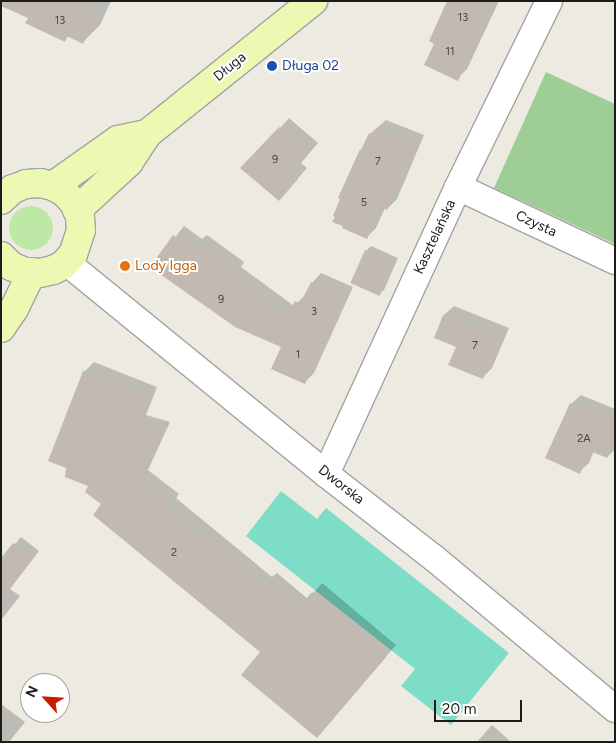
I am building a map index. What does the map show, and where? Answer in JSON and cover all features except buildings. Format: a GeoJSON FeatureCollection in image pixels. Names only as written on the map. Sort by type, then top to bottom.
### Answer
{"type":"FeatureCollection","features":[{"type":"Feature","properties":{"kind":"street","name":"Długa"},"geometry":{"type":"LineString","coordinates":[[78,210],[129,162],[147,134],[313,1]]}},
{"type":"Feature","properties":{"kind":"street","name":"Kasztelańska"},"geometry":{"type":"LineString","coordinates":[[326,474],[458,187],[549,1]]}},
{"type":"Feature","properties":{"kind":"street","name":"Długa"},"geometry":{"type":"LineString","coordinates":[[54,186],[118,140],[147,134]]}},
{"type":"Feature","properties":{"kind":"street"},"geometry":{"type":"LineString","coordinates":[[1,256],[11,266],[32,272],[53,270],[66,262],[79,243],[82,230],[78,210],[65,193],[54,186],[40,183],[26,184],[13,189],[2,199]]}},
{"type":"Feature","properties":{"kind":"street","name":"Czysta"},"geometry":{"type":"LineString","coordinates":[[458,187],[615,261]]}},
{"type":"Feature","properties":{"kind":"street","name":"Dworska"},"geometry":{"type":"LineString","coordinates":[[66,262],[326,474],[434,558],[615,709]]}},
{"type":"Feature","properties":{"kind":"street"},"geometry":{"type":"LineString","coordinates":[[1,328],[14,309],[32,272]]}},
{"type":"Feature","properties":{"kind":"green space"},"geometry":{"type":"Polygon","coordinates":[[[546,72],[615,104],[615,244],[494,188],[546,72]]]}},
{"type":"Feature","properties":{"kind":"green space"},"geometry":{"type":"Polygon","coordinates":[[[31,206],[43,210],[49,216],[53,228],[49,240],[43,246],[31,250],[19,246],[13,240],[9,228],[13,216],[19,210],[31,206]]]}},
{"type":"Feature","properties":{"kind":"green space"},"geometry":{"type":"Polygon","coordinates":[[[281,491],[317,519],[326,508],[509,653],[451,725],[401,686],[415,669],[246,536],[281,491]]]}},
{"type":"Feature","properties":{"kind":"place","name":"Długa 02"},"geometry":{"type":"Point","coordinates":[272,66]}},
{"type":"Feature","properties":{"kind":"place","name":"Lody Igga"},"geometry":{"type":"Point","coordinates":[125,266]}}]}
